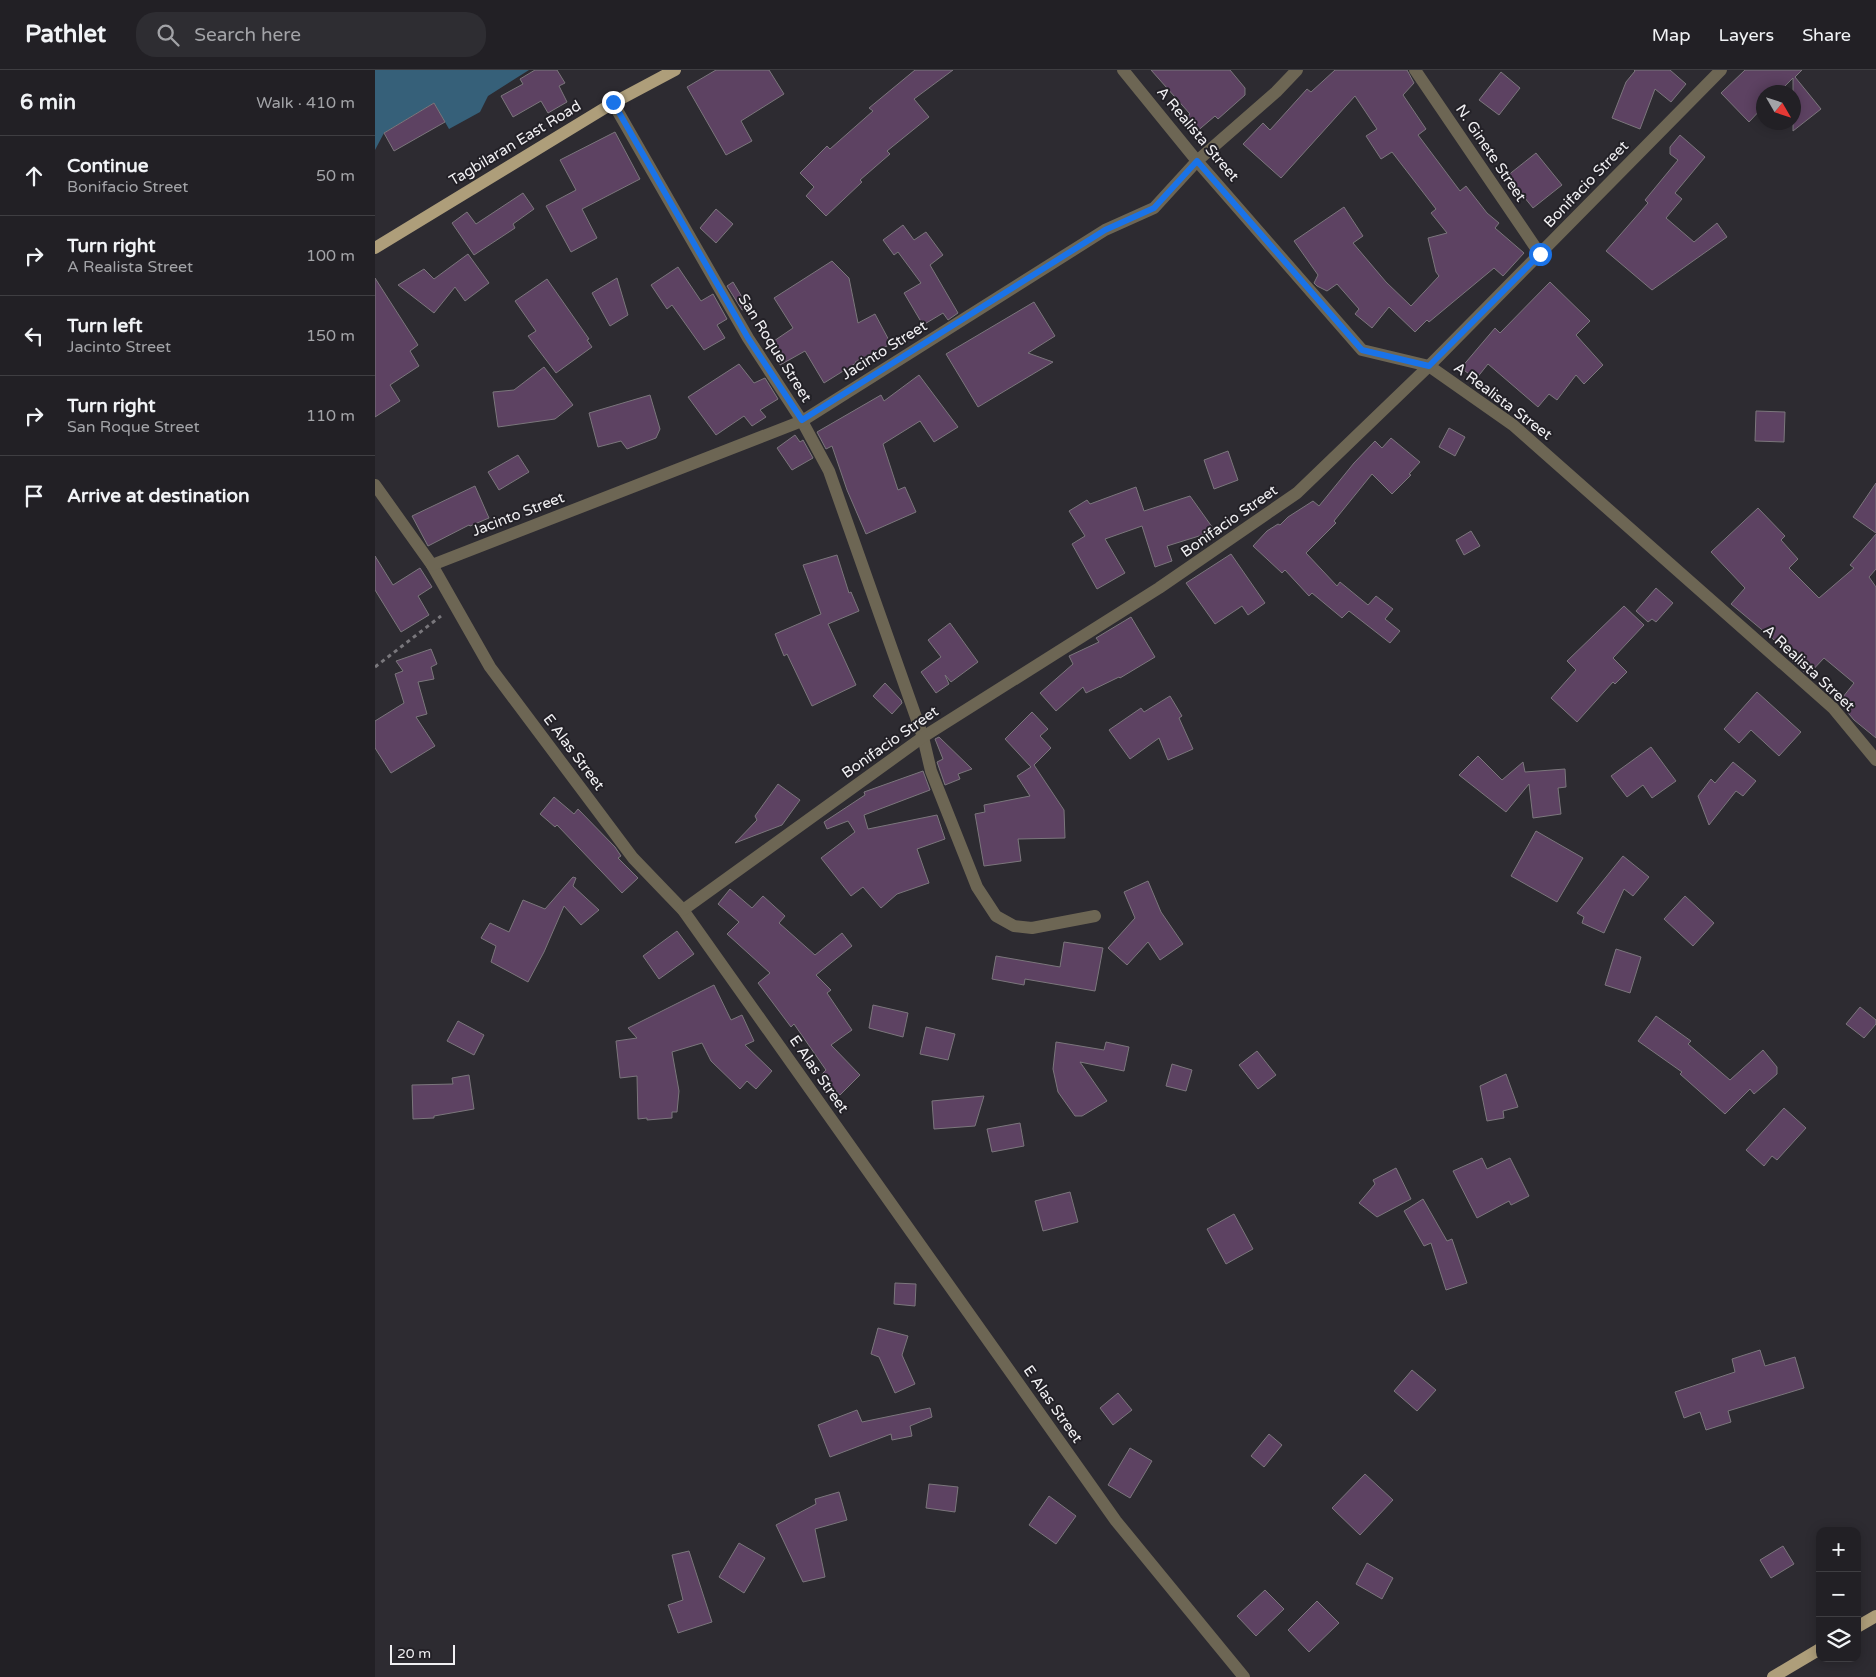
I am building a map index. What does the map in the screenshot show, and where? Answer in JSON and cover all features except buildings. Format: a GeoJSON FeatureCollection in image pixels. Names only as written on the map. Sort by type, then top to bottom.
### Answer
{"type":"FeatureCollection","features":[{"type":"Feature","properties":{"kind":"main road","name":"Tagbilaran East Road"},"geometry":{"type":"LineString","coordinates":[[375,248],[613,102],[675,70]]}},
{"type":"Feature","properties":{"kind":"main road"},"geometry":{"type":"LineString","coordinates":[[1861,1625],[1876,1616]]}},
{"type":"Feature","properties":{"kind":"main road"},"geometry":{"type":"LineString","coordinates":[[1773,1677],[1816,1651]]}},
{"type":"Feature","properties":{"kind":"street","name":"A Realista Street"},"geometry":{"type":"LineString","coordinates":[[1123,70],[1197,161],[1362,350],[1429,366],[1513,425],[1833,708],[1876,760]]}},
{"type":"Feature","properties":{"kind":"street","name":"Jacinto Street"},"geometry":{"type":"LineString","coordinates":[[432,565],[802,420],[1105,230],[1154,208],[1197,161],[1276,92],[1297,70]]}},
{"type":"Feature","properties":{"kind":"street","name":"N. Ginete Street"},"geometry":{"type":"LineString","coordinates":[[1415,70],[1540,254]]}},
{"type":"Feature","properties":{"kind":"street","name":"Bonifacio Street"},"geometry":{"type":"LineString","coordinates":[[683,910],[923,737],[1159,588],[1297,493],[1429,366],[1721,70]]}},
{"type":"Feature","properties":{"kind":"street","name":"San Roque Street"},"geometry":{"type":"LineString","coordinates":[[613,102],[748,338],[802,420],[829,471],[923,737],[931,771],[977,888],[996,916],[1014,926],[1032,928],[1095,916]]}},
{"type":"Feature","properties":{"kind":"street","name":"E Alas Street"},"geometry":{"type":"LineString","coordinates":[[375,485],[432,565],[490,667],[633,858],[683,910],[1116,1521],[1244,1677]]}},
{"type":"Feature","properties":{"kind":"path"},"geometry":{"type":"LineString","coordinates":[[375,666],[455,605]]}},
{"type":"Feature","properties":{"kind":"water"},"geometry":{"type":"Polygon","coordinates":[[[375,70],[529,70],[488,96],[480,112],[449,129],[434,103],[384,133],[375,150],[375,70]]]}},
{"type":"Feature","properties":{"kind":"route"},"geometry":{"type":"LineString","coordinates":[[613,102],[748,338],[802,420],[1105,230],[1154,208],[1197,161],[1362,350],[1429,366],[1540,254]]}}]}
